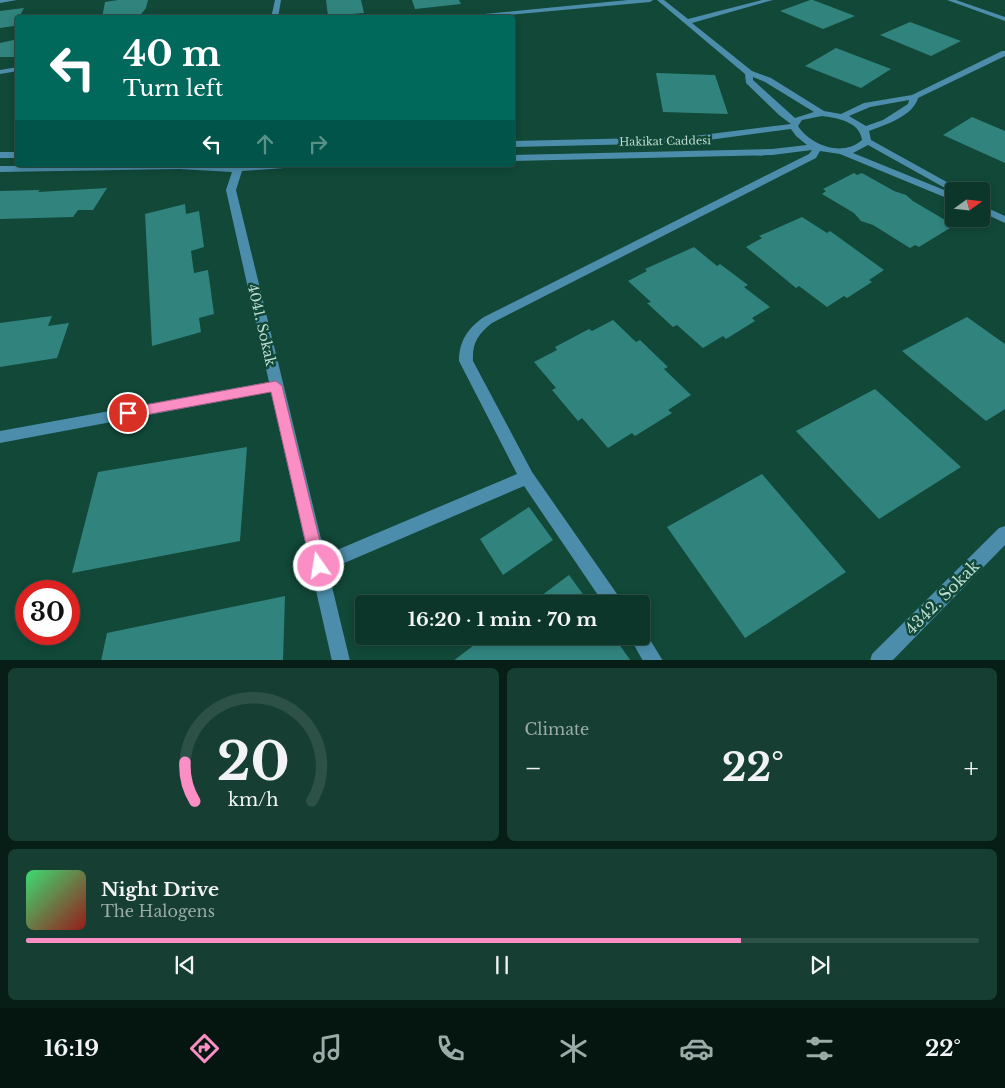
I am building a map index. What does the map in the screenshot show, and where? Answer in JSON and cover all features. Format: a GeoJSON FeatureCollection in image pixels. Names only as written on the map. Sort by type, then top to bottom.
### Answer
{"type":"FeatureCollection","features":[{"type":"Feature","properties":{"kind":"street"},"geometry":{"type":"LineString","coordinates":[[0,1],[14,0]]}},
{"type":"Feature","properties":{"kind":"street"},"geometry":{"type":"LineString","coordinates":[[275,15],[278,0]]}},
{"type":"Feature","properties":{"kind":"street"},"geometry":{"type":"LineString","coordinates":[[480,15],[650,0]]}},
{"type":"Feature","properties":{"kind":"street"},"geometry":{"type":"LineString","coordinates":[[660,0],[749,74],[768,80],[822,113],[842,117],[864,130],[867,141],[945,184]]}},
{"type":"Feature","properties":{"kind":"street"},"geometry":{"type":"LineString","coordinates":[[686,22],[770,0]]}},
{"type":"Feature","properties":{"kind":"street"},"geometry":{"type":"LineString","coordinates":[[950,0],[1005,19]]}},
{"type":"Feature","properties":{"kind":"street"},"geometry":{"type":"LineString","coordinates":[[842,117],[857,109],[899,97],[914,97],[1005,53]]}},
{"type":"Feature","properties":{"kind":"street"},"geometry":{"type":"LineString","coordinates":[[0,72],[15,70]]}},
{"type":"Feature","properties":{"kind":"street"},"geometry":{"type":"LineString","coordinates":[[749,74],[749,81],[795,124],[801,137],[818,146],[840,151],[945,194]]}},
{"type":"Feature","properties":{"kind":"street"},"geometry":{"type":"LineString","coordinates":[[864,130],[886,122],[912,104],[914,97]]}},
{"type":"Feature","properties":{"kind":"street","name":"Hakikat Caddesi"},"geometry":{"type":"LineString","coordinates":[[515,144],[686,140],[795,124],[804,115],[822,113]]}},
{"type":"Feature","properties":{"kind":"street"},"geometry":{"type":"LineString","coordinates":[[840,151],[858,149],[867,141]]}},
{"type":"Feature","properties":{"kind":"street"},"geometry":{"type":"LineString","coordinates":[[609,595],[527,477],[466,362],[466,346],[474,331],[488,320],[813,156],[818,146]]}},
{"type":"Feature","properties":{"kind":"street","name":"Hakikat Caddesi"},"geometry":{"type":"LineString","coordinates":[[515,158],[772,152],[818,146]]}},
{"type":"Feature","properties":{"kind":"street"},"geometry":{"type":"LineString","coordinates":[[0,156],[15,155]]}},
{"type":"Feature","properties":{"kind":"street"},"geometry":{"type":"LineString","coordinates":[[0,169],[119,167]]}},
{"type":"Feature","properties":{"kind":"street","name":"4041. Sokak"},"geometry":{"type":"LineString","coordinates":[[238,167],[231,190],[341,660]]}},
{"type":"Feature","properties":{"kind":"street"},"geometry":{"type":"LineString","coordinates":[[990,212],[1005,220]]}},
{"type":"Feature","properties":{"kind":"street"},"geometry":{"type":"LineString","coordinates":[[0,437],[276,386]]}},
{"type":"Feature","properties":{"kind":"street"},"geometry":{"type":"LineString","coordinates":[[319,566],[527,477]]}},
{"type":"Feature","properties":{"kind":"street","name":"4342. Sokak"},"geometry":{"type":"LineString","coordinates":[[879,660],[1005,534]]}},
{"type":"Feature","properties":{"kind":"street"},"geometry":{"type":"LineString","coordinates":[[644,645],[654,660]]}},
{"type":"Feature","properties":{"kind":"building"},"geometry":{"type":"Polygon","coordinates":[[[148,0],[146,8],[140,15],[103,15],[105,2],[148,0]]]}},
{"type":"Feature","properties":{"kind":"building"},"geometry":{"type":"Polygon","coordinates":[[[326,0],[361,0],[364,13],[328,15],[326,0]]]}},
{"type":"Feature","properties":{"kind":"building"},"geometry":{"type":"Polygon","coordinates":[[[412,0],[459,0],[461,4],[415,9],[412,0]]]}},
{"type":"Feature","properties":{"kind":"building"},"geometry":{"type":"Polygon","coordinates":[[[810,0],[855,16],[823,29],[780,11],[810,0]]]}},
{"type":"Feature","properties":{"kind":"building"},"geometry":{"type":"Polygon","coordinates":[[[24,8],[20,15],[15,15],[14,26],[0,28],[0,11],[24,8]]]}},
{"type":"Feature","properties":{"kind":"building"},"geometry":{"type":"Polygon","coordinates":[[[910,22],[961,41],[931,56],[880,35],[910,22]]]}},
{"type":"Feature","properties":{"kind":"building"},"geometry":{"type":"Polygon","coordinates":[[[15,40],[15,57],[0,57],[0,43],[15,40]]]}},
{"type":"Feature","properties":{"kind":"building"},"geometry":{"type":"Polygon","coordinates":[[[836,48],[891,69],[861,88],[805,66],[836,48]]]}},
{"type":"Feature","properties":{"kind":"building"},"geometry":{"type":"Polygon","coordinates":[[[656,73],[715,75],[728,114],[663,112],[656,73]]]}},
{"type":"Feature","properties":{"kind":"building"},"geometry":{"type":"Polygon","coordinates":[[[972,117],[1005,131],[1005,163],[943,135],[972,117]]]}},
{"type":"Feature","properties":{"kind":"building"},"geometry":{"type":"Polygon","coordinates":[[[854,173],[857,175],[862,173],[894,191],[906,195],[945,220],[945,228],[950,228],[919,247],[915,245],[910,248],[873,225],[861,221],[854,213],[822,194],[826,191],[823,189],[854,173]]]}},
{"type":"Feature","properties":{"kind":"building"},"geometry":{"type":"Polygon","coordinates":[[[107,188],[93,210],[78,210],[73,217],[0,219],[0,191],[40,190],[38,192],[107,188]]]}},
{"type":"Feature","properties":{"kind":"building"},"geometry":{"type":"Polygon","coordinates":[[[185,204],[186,214],[199,211],[204,247],[191,251],[194,273],[208,270],[214,314],[199,318],[201,332],[152,346],[145,214],[185,204]]]}},
{"type":"Feature","properties":{"kind":"building"},"geometry":{"type":"Polygon","coordinates":[[[802,217],[827,233],[830,231],[884,270],[869,280],[872,282],[847,298],[844,296],[827,307],[799,286],[796,288],[746,247],[762,238],[759,236],[802,217]]]}},
{"type":"Feature","properties":{"kind":"building"},"geometry":{"type":"Polygon","coordinates":[[[694,247],[717,266],[720,264],[748,285],[744,287],[770,307],[752,318],[755,321],[726,339],[723,336],[703,348],[677,325],[673,327],[647,303],[651,302],[628,281],[647,271],[645,269],[694,247]]]}},
{"type":"Feature","properties":{"kind":"building"},"geometry":{"type":"Polygon","coordinates":[[[52,316],[48,326],[69,323],[57,358],[0,367],[0,323],[52,316]]]}},
{"type":"Feature","properties":{"kind":"building"},"geometry":{"type":"Polygon","coordinates":[[[967,317],[1005,344],[1005,409],[986,421],[902,351],[967,317]]]}},
{"type":"Feature","properties":{"kind":"building"},"geometry":{"type":"Polygon","coordinates":[[[613,320],[636,342],[640,340],[668,367],[664,369],[691,395],[668,410],[672,413],[635,436],[632,433],[608,448],[582,418],[578,421],[552,390],[556,388],[534,362],[557,350],[555,347],[589,329],[592,331],[613,320]]]}},
{"type":"Feature","properties":{"kind":"building"},"geometry":{"type":"Polygon","coordinates":[[[875,389],[961,467],[879,519],[796,431],[875,389]]]}},
{"type":"Feature","properties":{"kind":"building"},"geometry":{"type":"Polygon","coordinates":[[[247,447],[240,541],[72,573],[98,472],[247,447]]]}},
{"type":"Feature","properties":{"kind":"building"},"geometry":{"type":"Polygon","coordinates":[[[762,474],[846,572],[745,638],[667,527],[762,474]]]}},
{"type":"Feature","properties":{"kind":"building"},"geometry":{"type":"Polygon","coordinates":[[[529,507],[553,540],[503,575],[480,539],[529,507]]]}},
{"type":"Feature","properties":{"kind":"building"},"geometry":{"type":"Polygon","coordinates":[[[569,575],[583,595],[542,595],[569,575]]]}},
{"type":"Feature","properties":{"kind":"building"},"geometry":{"type":"Polygon","coordinates":[[[285,596],[283,660],[101,660],[107,633],[285,596]]]}},
{"type":"Feature","properties":{"kind":"building"},"geometry":{"type":"Polygon","coordinates":[[[474,645],[619,645],[630,660],[454,660],[474,645]]]}},
{"type":"Feature","properties":{"kind":"route"},"geometry":{"type":"LineString","coordinates":[[128,413],[276,386],[319,566]]}}]}
